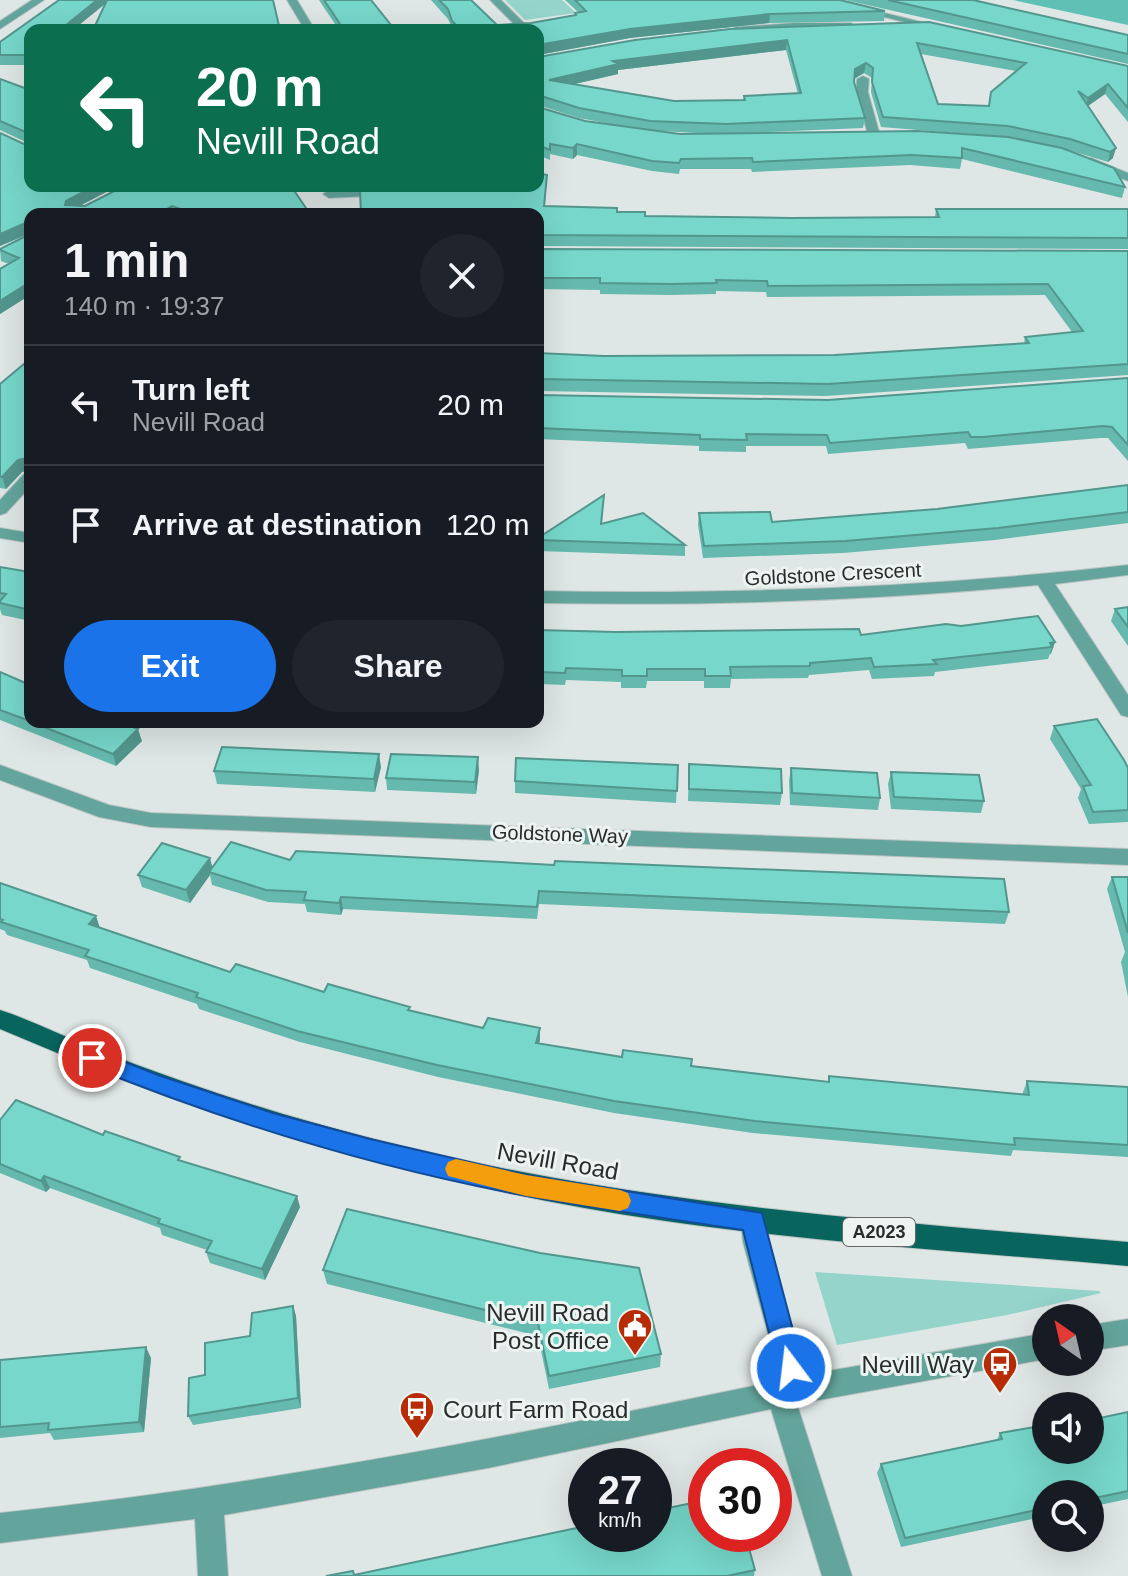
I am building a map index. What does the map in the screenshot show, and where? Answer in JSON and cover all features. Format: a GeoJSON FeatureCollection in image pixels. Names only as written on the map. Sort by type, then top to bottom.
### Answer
{"type":"FeatureCollection","features":[{"type":"Feature","properties":{"kind":"main road","name":"Nevill Road"},"geometry":{"type":"LineString","coordinates":[[0,1019],[153,1083],[273,1122],[526,1186],[754,1221],[1128,1254]]}},
{"type":"Feature","properties":{"kind":"street"},"geometry":{"type":"LineString","coordinates":[[0,26],[39,0]]}},
{"type":"Feature","properties":{"kind":"street"},"geometry":{"type":"LineString","coordinates":[[292,0],[306,24]]}},
{"type":"Feature","properties":{"kind":"street"},"geometry":{"type":"LineString","coordinates":[[495,0],[520,24]]}},
{"type":"Feature","properties":{"kind":"street"},"geometry":{"type":"LineString","coordinates":[[819,0],[950,30]]}},
{"type":"Feature","properties":{"kind":"street"},"geometry":{"type":"LineString","coordinates":[[824,25],[836,4]]}},
{"type":"Feature","properties":{"kind":"street"},"geometry":{"type":"LineString","coordinates":[[872,26],[921,27],[926,24]]}},
{"type":"Feature","properties":{"kind":"street"},"geometry":{"type":"LineString","coordinates":[[725,31],[856,26]]}},
{"type":"Feature","properties":{"kind":"street"},"geometry":{"type":"LineString","coordinates":[[858,135],[879,135],[862,92],[863,79]]}},
{"type":"Feature","properties":{"kind":"street"},"geometry":{"type":"LineString","coordinates":[[1083,158],[1128,177]]}},
{"type":"Feature","properties":{"kind":"street"},"geometry":{"type":"LineString","coordinates":[[328,192],[333,208]]}},
{"type":"Feature","properties":{"kind":"street"},"geometry":{"type":"LineString","coordinates":[[0,510],[24,484]]}},
{"type":"Feature","properties":{"kind":"street"},"geometry":{"type":"LineString","coordinates":[[0,533],[24,537]]}},
{"type":"Feature","properties":{"kind":"street","name":"Goldstone Crescent"},"geometry":{"type":"LineString","coordinates":[[544,597],[741,600],[937,591],[1128,570]]}},
{"type":"Feature","properties":{"kind":"street"},"geometry":{"type":"LineString","coordinates":[[1044,581],[1128,710]]}},
{"type":"Feature","properties":{"kind":"street","name":"Goldstone Way"},"geometry":{"type":"LineString","coordinates":[[0,772],[86,805],[151,820],[1128,857]]}},
{"type":"Feature","properties":{"kind":"street"},"geometry":{"type":"LineString","coordinates":[[754,1221],[756,1242],[792,1373],[780,1394],[837,1576]]}},
{"type":"Feature","properties":{"kind":"street"},"geometry":{"type":"LineString","coordinates":[[1104,1336],[1128,1332]]}},
{"type":"Feature","properties":{"kind":"street"},"geometry":{"type":"LineString","coordinates":[[0,1528],[209,1502],[473,1457],[780,1394],[1032,1349]]}},
{"type":"Feature","properties":{"kind":"street"},"geometry":{"type":"LineString","coordinates":[[209,1502],[213,1576]]}},
{"type":"Feature","properties":{"kind":"shaded area"},"geometry":{"type":"Polygon","coordinates":[[[505,0],[562,0],[576,13],[525,20],[505,0]]]}},
{"type":"Feature","properties":{"kind":"shaded area"},"geometry":{"type":"Polygon","coordinates":[[[1013,0],[1128,0],[1128,25],[1013,0]]]}},
{"type":"Feature","properties":{"kind":"shaded area"},"geometry":{"type":"Polygon","coordinates":[[[815,1272],[1101,1293],[1054,1304],[1032,1304],[1032,1309],[1007,1315],[837,1345],[815,1272]]]}},
{"type":"Feature","properties":{"kind":"building"},"geometry":{"type":"Polygon","coordinates":[[[59,0],[97,0],[67,24],[25,24],[59,0]]]}},
{"type":"Feature","properties":{"kind":"building"},"geometry":{"type":"Polygon","coordinates":[[[107,0],[273,0],[279,24],[96,24],[107,0]]]}},
{"type":"Feature","properties":{"kind":"building"},"geometry":{"type":"Polygon","coordinates":[[[324,0],[371,0],[390,24],[340,24],[324,0]]]}},
{"type":"Feature","properties":{"kind":"building"},"geometry":{"type":"Polygon","coordinates":[[[439,0],[471,0],[496,24],[455,24],[448,9],[439,0]]]}},
{"type":"Feature","properties":{"kind":"building"},"geometry":{"type":"Polygon","coordinates":[[[575,0],[840,0],[885,11],[770,14],[630,29],[544,44],[544,24],[514,24],[586,11],[575,0]]]}},
{"type":"Feature","properties":{"kind":"building"},"geometry":{"type":"Polygon","coordinates":[[[888,0],[973,0],[1128,35],[1128,54],[888,0]]]}},
{"type":"Feature","properties":{"kind":"building"},"geometry":{"type":"Polygon","coordinates":[[[929,22],[1128,66],[1128,108],[1108,84],[1088,98],[1078,91],[1116,148],[1110,152],[1070,139],[1008,126],[883,117],[872,82],[873,68],[866,63],[855,69],[854,82],[865,118],[726,124],[650,121],[579,108],[544,97],[544,56],[635,40],[730,29],[929,22]],[[787,40],[613,61],[619,64],[549,80],[674,101],[745,100],[744,96],[801,93],[787,40]],[[917,43],[938,104],[989,106],[991,92],[1026,63],[917,43]]]}},
{"type":"Feature","properties":{"kind":"building"},"geometry":{"type":"Polygon","coordinates":[[[24,25],[24,55],[0,55],[0,42],[24,25]]]}},
{"type":"Feature","properties":{"kind":"building"},"geometry":{"type":"Polygon","coordinates":[[[0,79],[24,88],[24,131],[0,121],[0,79]]]}},
{"type":"Feature","properties":{"kind":"building"},"geometry":{"type":"Polygon","coordinates":[[[544,109],[585,121],[680,134],[918,131],[1008,137],[1062,148],[1114,168],[1125,187],[962,148],[962,158],[912,155],[753,162],[752,158],[681,159],[679,163],[652,161],[577,144],[573,148],[550,144],[550,150],[544,148],[544,109]]]}},
{"type":"Feature","properties":{"kind":"building"},"geometry":{"type":"Polygon","coordinates":[[[0,133],[24,144],[24,192],[83,192],[66,201],[65,205],[85,206],[112,192],[295,192],[306,208],[24,208],[24,224],[0,234],[0,133]]]}},
{"type":"Feature","properties":{"kind":"building"},"geometry":{"type":"Polygon","coordinates":[[[544,174],[547,175],[544,206],[617,208],[617,212],[645,212],[645,216],[792,218],[939,217],[936,209],[1128,209],[1128,238],[544,235],[544,208],[361,208],[360,192],[544,192],[544,174]]]}},
{"type":"Feature","properties":{"kind":"building"},"geometry":{"type":"Polygon","coordinates":[[[24,237],[24,286],[0,301],[0,269],[19,258],[0,249],[24,237]]]}},
{"type":"Feature","properties":{"kind":"building"},"geometry":{"type":"Polygon","coordinates":[[[544,249],[1128,251],[1128,364],[828,384],[544,379],[544,353],[835,355],[1029,343],[1025,337],[1083,331],[1048,284],[768,286],[767,281],[716,280],[717,283],[600,283],[600,278],[544,278],[544,249]]]}},
{"type":"Feature","properties":{"kind":"building"},"geometry":{"type":"Polygon","coordinates":[[[24,364],[24,459],[18,460],[2,477],[0,477],[0,384],[24,364]]]}},
{"type":"Feature","properties":{"kind":"building"},"geometry":{"type":"Polygon","coordinates":[[[1128,378],[1128,445],[1112,427],[1103,426],[983,437],[971,437],[968,432],[830,443],[827,435],[746,434],[747,440],[700,439],[700,435],[544,428],[544,395],[828,400],[1128,378]]]}},
{"type":"Feature","properties":{"kind":"building"},"geometry":{"type":"Polygon","coordinates":[[[1128,485],[1128,512],[998,528],[845,541],[704,546],[699,513],[770,512],[772,522],[937,509],[1128,485]]]}},
{"type":"Feature","properties":{"kind":"building"},"geometry":{"type":"Polygon","coordinates":[[[604,495],[601,524],[643,513],[685,545],[544,540],[544,534],[604,495]]]}},
{"type":"Feature","properties":{"kind":"building"},"geometry":{"type":"Polygon","coordinates":[[[0,567],[24,571],[24,609],[0,603],[6,594],[0,593],[0,567]]]}},
{"type":"Feature","properties":{"kind":"building"},"geometry":{"type":"Polygon","coordinates":[[[1128,607],[1128,627],[1115,609],[1128,607]]]}},
{"type":"Feature","properties":{"kind":"building"},"geometry":{"type":"Polygon","coordinates":[[[1038,616],[1055,642],[1050,643],[1052,647],[933,660],[937,664],[874,667],[871,658],[810,663],[810,666],[730,667],[731,676],[705,676],[705,669],[647,669],[647,676],[622,676],[622,670],[566,668],[565,673],[544,672],[544,630],[859,629],[861,635],[946,624],[961,626],[1038,616]]]}},
{"type":"Feature","properties":{"kind":"building"},"geometry":{"type":"Polygon","coordinates":[[[0,672],[24,682],[24,719],[0,710],[0,672]]]}},
{"type":"Feature","properties":{"kind":"building"},"geometry":{"type":"Polygon","coordinates":[[[1097,719],[1128,768],[1128,810],[1093,812],[1083,786],[1091,785],[1054,726],[1097,719]]]}},
{"type":"Feature","properties":{"kind":"building"},"geometry":{"type":"Polygon","coordinates":[[[46,728],[138,729],[113,754],[46,728]]]}},
{"type":"Feature","properties":{"kind":"building"},"geometry":{"type":"Polygon","coordinates":[[[222,747],[379,754],[374,779],[214,771],[222,747]]]}},
{"type":"Feature","properties":{"kind":"building"},"geometry":{"type":"Polygon","coordinates":[[[391,754],[478,757],[475,782],[386,778],[391,754]]]}},
{"type":"Feature","properties":{"kind":"building"},"geometry":{"type":"Polygon","coordinates":[[[516,758],[678,765],[677,791],[515,781],[516,758]]]}},
{"type":"Feature","properties":{"kind":"building"},"geometry":{"type":"Polygon","coordinates":[[[689,764],[781,769],[782,793],[689,789],[689,764]]]}},
{"type":"Feature","properties":{"kind":"building"},"geometry":{"type":"Polygon","coordinates":[[[791,768],[877,773],[880,798],[792,793],[791,768]]]}},
{"type":"Feature","properties":{"kind":"building"},"geometry":{"type":"Polygon","coordinates":[[[891,772],[979,775],[984,801],[894,797],[891,772]]]}},
{"type":"Feature","properties":{"kind":"building"},"geometry":{"type":"Polygon","coordinates":[[[231,842],[290,860],[296,851],[554,865],[555,861],[1004,879],[1009,912],[539,891],[537,907],[341,897],[339,903],[304,900],[306,892],[266,890],[209,872],[231,842]]]}},
{"type":"Feature","properties":{"kind":"building"},"geometry":{"type":"Polygon","coordinates":[[[162,843],[210,858],[186,890],[138,875],[162,843]]]}},
{"type":"Feature","properties":{"kind":"building"},"geometry":{"type":"Polygon","coordinates":[[[1112,877],[1128,877],[1128,933],[1112,877]]]}},
{"type":"Feature","properties":{"kind":"building"},"geometry":{"type":"Polygon","coordinates":[[[0,883],[96,916],[89,924],[230,972],[236,964],[324,992],[328,984],[410,1007],[408,1010],[483,1028],[488,1018],[540,1028],[536,1043],[622,1057],[623,1050],[692,1059],[691,1066],[829,1082],[829,1076],[1029,1095],[1027,1081],[1128,1087],[1128,1145],[1014,1138],[1015,1145],[755,1121],[614,1101],[437,1065],[297,1031],[196,997],[198,993],[85,956],[89,950],[1,922],[0,883]]]}},
{"type":"Feature","properties":{"kind":"building"},"geometry":{"type":"Polygon","coordinates":[[[16,1100],[103,1135],[105,1131],[180,1157],[178,1160],[297,1196],[262,1269],[206,1252],[212,1241],[158,1223],[160,1219],[44,1176],[41,1181],[0,1164],[0,1120],[16,1100]]]}},
{"type":"Feature","properties":{"kind":"building"},"geometry":{"type":"Polygon","coordinates":[[[347,1209],[540,1253],[639,1268],[661,1354],[549,1376],[538,1323],[323,1270],[347,1209]]]}},
{"type":"Feature","properties":{"kind":"building"},"geometry":{"type":"Polygon","coordinates":[[[293,1306],[298,1398],[188,1416],[189,1378],[205,1375],[205,1343],[250,1336],[252,1313],[293,1306]]]}},
{"type":"Feature","properties":{"kind":"building"},"geometry":{"type":"Polygon","coordinates":[[[146,1347],[139,1422],[48,1430],[49,1423],[0,1427],[0,1360],[146,1347]]]}},
{"type":"Feature","properties":{"kind":"building"},"geometry":{"type":"Polygon","coordinates":[[[1128,1412],[1128,1491],[1104,1496],[1104,1480],[1032,1480],[1032,1511],[905,1538],[881,1464],[1002,1439],[1000,1433],[1032,1427],[1032,1464],[1104,1464],[1104,1417],[1128,1412]]]}},
{"type":"Feature","properties":{"kind":"building"},"geometry":{"type":"Polygon","coordinates":[[[688,1504],[688,1552],[750,1552],[755,1570],[727,1576],[326,1576],[353,1571],[354,1575],[568,1530],[568,1552],[672,1552],[672,1507],[688,1504]]]}},
{"type":"Feature","properties":{"kind":"slow traffic"},"geometry":{"type":"LineString","coordinates":[[456,1169],[526,1186],[620,1201]]}},
{"type":"Feature","properties":{"kind":"place","name":"Nevill Road Post Office"},"geometry":{"type":"Point","coordinates":[635,1357]}},
{"type":"Feature","properties":{"kind":"place","name":"Nevill Way"},"geometry":{"type":"Point","coordinates":[1000,1395]}},
{"type":"Feature","properties":{"kind":"place","name":"Court Farm Road"},"geometry":{"type":"Point","coordinates":[417,1440]}},
{"type":"Feature","properties":{"kind":"route"},"geometry":{"type":"LineString","coordinates":[[92,1058],[153,1083],[370,1149],[526,1186],[754,1221],[756,1242],[791,1368]]}}]}
